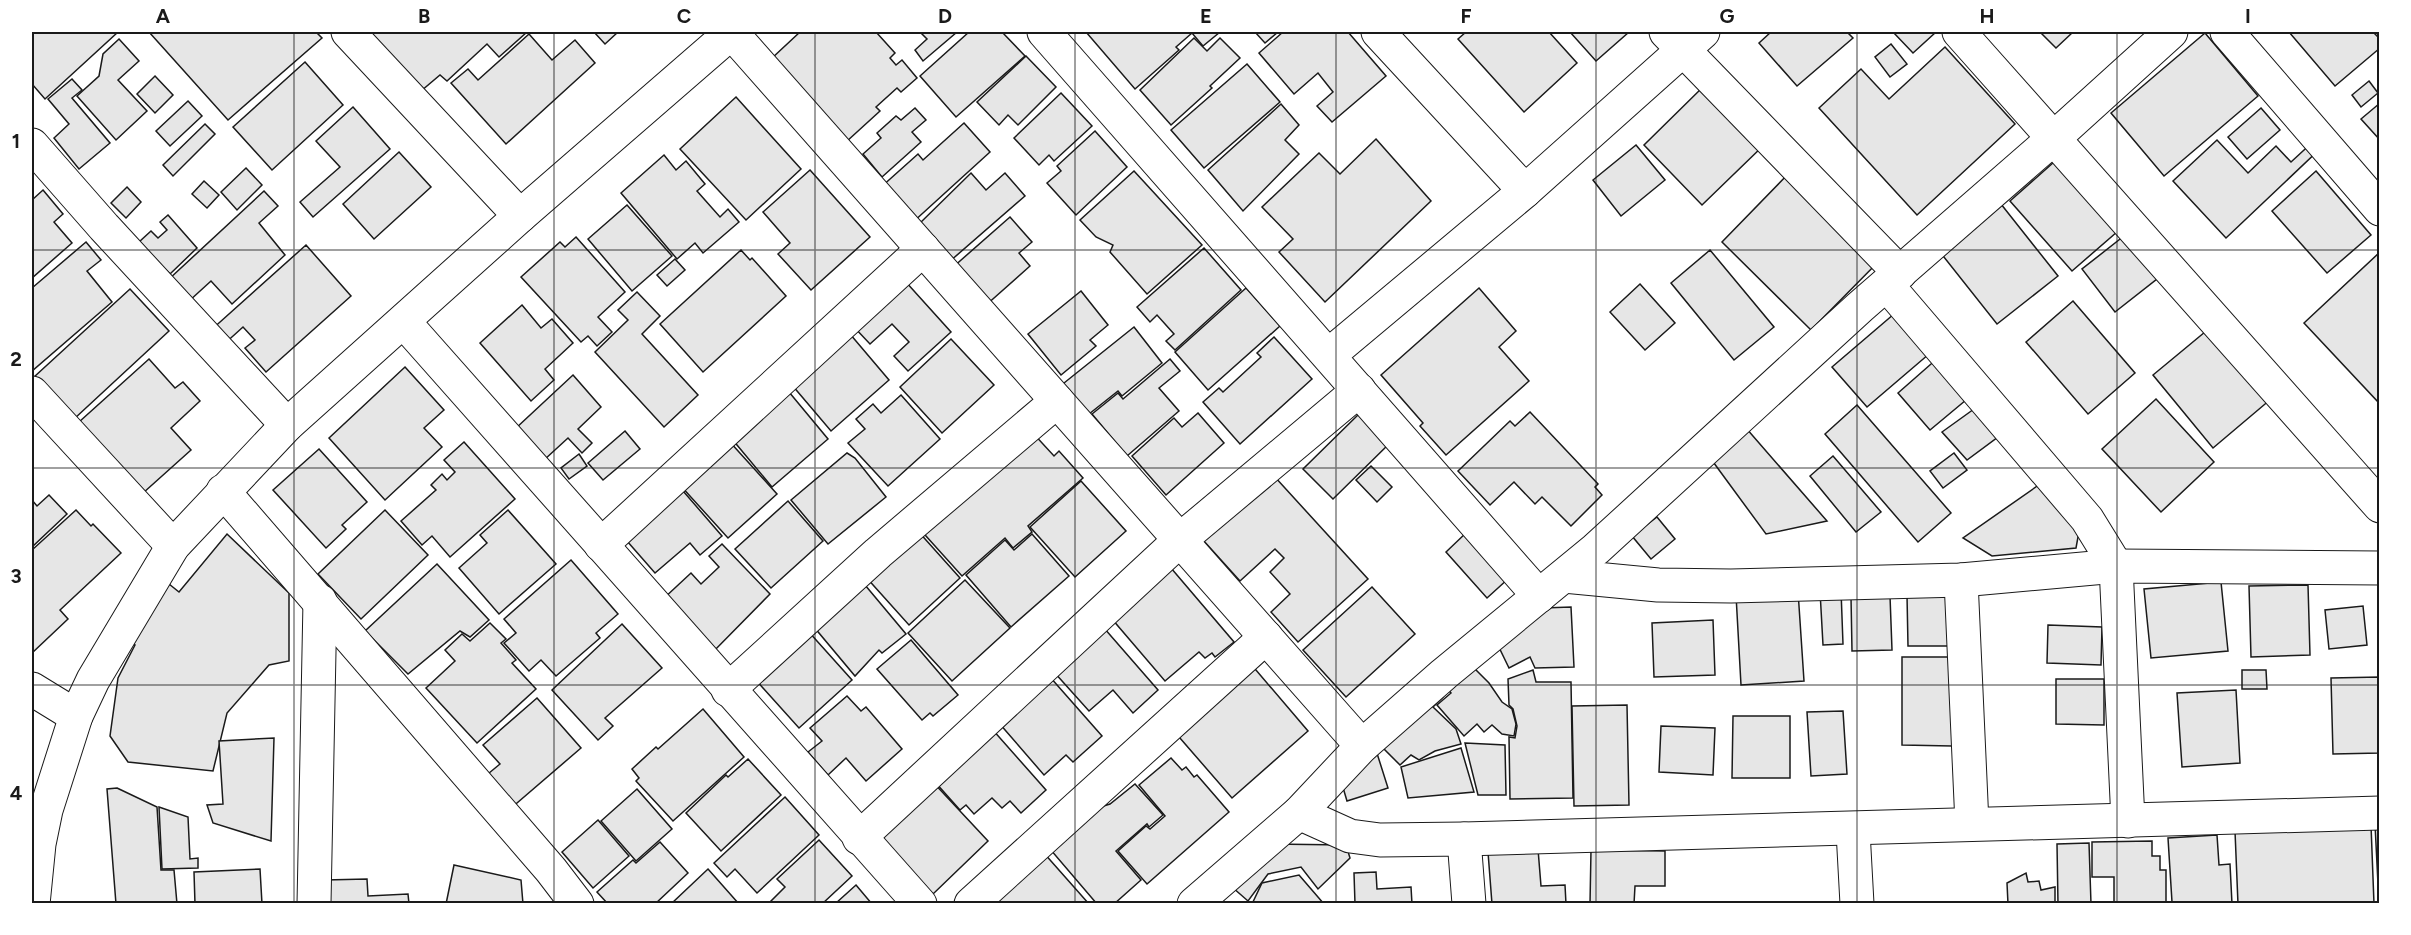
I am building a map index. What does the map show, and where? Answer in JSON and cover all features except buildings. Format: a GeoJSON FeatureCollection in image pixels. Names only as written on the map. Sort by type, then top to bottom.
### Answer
{"type":"FeatureCollection","features":[{"type":"Feature","properties":{"kind":"street"},"geometry":{"type":"LineString","coordinates":[[348,32],[520,216]]}},
{"type":"Feature","properties":{"kind":"street"},"geometry":{"type":"LineString","coordinates":[[33,885],[46,810],[76,716],[93,680],[173,546],[287,425],[520,216],[732,32],[1362,746]]}},
{"type":"Feature","properties":{"kind":"street"},"geometry":{"type":"LineString","coordinates":[[1044,32],[1359,390],[1551,586],[1961,580],[2116,566],[2379,568]]}},
{"type":"Feature","properties":{"kind":"street"},"geometry":{"type":"LineString","coordinates":[[1378,32],[1525,191]]}},
{"type":"Feature","properties":{"kind":"street"},"geometry":{"type":"LineString","coordinates":[[1959,32],[2379,506]]}},
{"type":"Feature","properties":{"kind":"street"},"geometry":{"type":"LineString","coordinates":[[1194,903],[1299,813],[1362,746],[1551,586],[2171,32]]}},
{"type":"Feature","properties":{"kind":"street"},"geometry":{"type":"LineString","coordinates":[[2227,32],[2379,209]]}},
{"type":"Feature","properties":{"kind":"street"},"geometry":{"type":"LineString","coordinates":[[1329,355],[1525,191],[1684,38],[1893,279],[2087,519],[2116,566],[2128,821]]}},
{"type":"Feature","properties":{"kind":"street"},"geometry":{"type":"LineString","coordinates":[[32,145],[104,227],[287,425]]}},
{"type":"Feature","properties":{"kind":"street"},"geometry":{"type":"LineString","coordinates":[[601,545],[923,249]]}},
{"type":"Feature","properties":{"kind":"street"},"geometry":{"type":"LineString","coordinates":[[404,322],[859,838],[920,903]]}},
{"type":"Feature","properties":{"kind":"street"},"geometry":{"type":"LineString","coordinates":[[859,838],[1181,540],[1359,390]]}},
{"type":"Feature","properties":{"kind":"street"},"geometry":{"type":"LineString","coordinates":[[32,393],[173,546]]}},
{"type":"Feature","properties":{"kind":"street"},"geometry":{"type":"LineString","coordinates":[[728,690],[878,553],[1057,401]]}},
{"type":"Feature","properties":{"kind":"street"},"geometry":{"type":"LineString","coordinates":[[224,491],[577,903]]}},
{"type":"Feature","properties":{"kind":"street"},"geometry":{"type":"LineString","coordinates":[[1961,580],[1972,824]]}},
{"type":"Feature","properties":{"kind":"street"},"geometry":{"type":"LineString","coordinates":[[314,903],[320,601]]}},
{"type":"Feature","properties":{"kind":"street"},"geometry":{"type":"LineString","coordinates":[[971,903],[1266,637]]}},
{"type":"Feature","properties":{"kind":"street"},"geometry":{"type":"LineString","coordinates":[[32,689],[76,716]]}},
{"type":"Feature","properties":{"kind":"street"},"geometry":{"type":"LineString","coordinates":[[1299,813],[1350,836],[1380,840],[1853,831],[1972,824],[2379,813]]}},
{"type":"Feature","properties":{"kind":"street"},"geometry":{"type":"LineString","coordinates":[[1853,831],[1857,903]]}},
{"type":"Feature","properties":{"kind":"street"},"geometry":{"type":"LineString","coordinates":[[1464,839],[1469,903]]}},
{"type":"Feature","properties":{"kind":"street"},"geometry":{"type":"LineString","coordinates":[[550,903],[551,870]]}}]}
